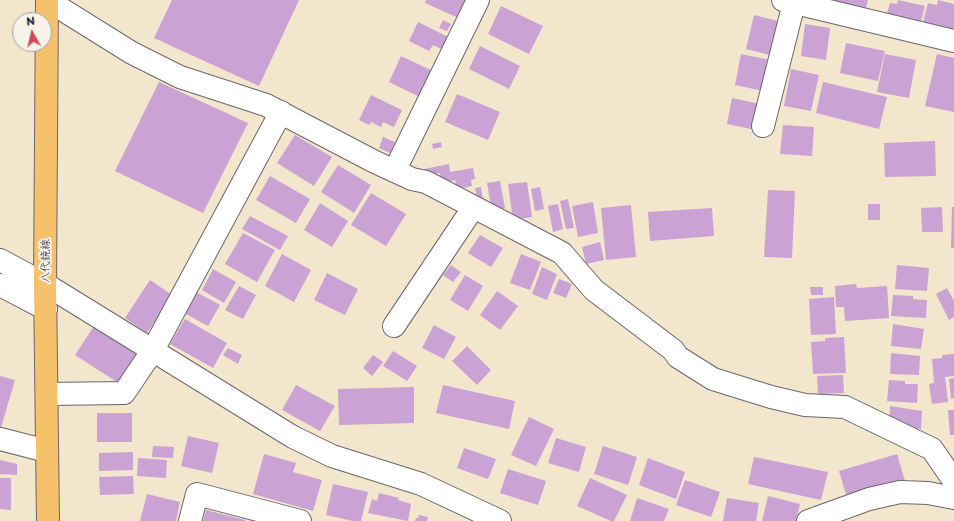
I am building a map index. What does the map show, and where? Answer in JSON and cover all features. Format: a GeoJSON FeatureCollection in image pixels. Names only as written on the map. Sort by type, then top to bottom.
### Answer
{"type":"FeatureCollection","features":[{"type":"Feature","properties":{"kind":"main road","name":"八代鏡線"},"geometry":{"type":"LineString","coordinates":[[47,0],[45,284],[48,521]]}},
{"type":"Feature","properties":{"kind":"street"},"geometry":{"type":"LineString","coordinates":[[47,0],[132,53],[180,77],[266,105],[375,162],[412,178],[426,182],[473,208],[562,253],[594,290],[672,350],[678,357],[712,379],[771,397],[805,405],[845,407],[932,449],[954,481]]}},
{"type":"Feature","properties":{"kind":"street"},"geometry":{"type":"LineString","coordinates":[[395,170],[478,0]]}},
{"type":"Feature","properties":{"kind":"street"},"geometry":{"type":"LineString","coordinates":[[763,126],[789,1],[954,42]]}},
{"type":"Feature","properties":{"kind":"street"},"geometry":{"type":"LineString","coordinates":[[47,394],[124,393],[153,350],[281,112]]}},
{"type":"Feature","properties":{"kind":"street"},"geometry":{"type":"LineString","coordinates":[[394,326],[473,208]]}},
{"type":"Feature","properties":{"kind":"street"},"geometry":{"type":"LineString","coordinates":[[0,260],[45,284],[293,437],[332,456],[421,484],[500,521]]}},
{"type":"Feature","properties":{"kind":"street"},"geometry":{"type":"LineString","coordinates":[[0,285],[46,309]]}},
{"type":"Feature","properties":{"kind":"street"},"geometry":{"type":"LineString","coordinates":[[0,438],[47,451]]}},
{"type":"Feature","properties":{"kind":"street"},"geometry":{"type":"LineString","coordinates":[[808,521],[869,498],[900,492],[928,493],[954,498]]}},
{"type":"Feature","properties":{"kind":"street"},"geometry":{"type":"LineString","coordinates":[[190,521],[197,494],[300,521]]}},
{"type":"Feature","properties":{"kind":"building"},"geometry":{"type":"Polygon","coordinates":[[[172,0],[299,0],[259,86],[154,38],[172,0]]]}},
{"type":"Feature","properties":{"kind":"building"},"geometry":{"type":"Polygon","coordinates":[[[426,0],[473,0],[463,20],[425,3],[426,0]]]}},
{"type":"Feature","properties":{"kind":"building"},"geometry":{"type":"Polygon","coordinates":[[[828,0],[868,0],[863,18],[828,0]]]}},
{"type":"Feature","properties":{"kind":"building"},"geometry":{"type":"Polygon","coordinates":[[[898,0],[925,6],[918,33],[884,24],[890,3],[897,4],[898,0]]]}},
{"type":"Feature","properties":{"kind":"building"},"geometry":{"type":"Polygon","coordinates":[[[938,0],[954,4],[954,33],[921,30],[928,3],[937,5],[938,0]]]}},
{"type":"Feature","properties":{"kind":"building"},"geometry":{"type":"Polygon","coordinates":[[[501,6],[543,26],[529,54],[488,34],[501,6]]]}},
{"type":"Feature","properties":{"kind":"building"},"geometry":{"type":"Polygon","coordinates":[[[754,15],[786,23],[778,57],[746,49],[754,15]]]}},
{"type":"Feature","properties":{"kind":"building"},"geometry":{"type":"Polygon","coordinates":[[[443,20],[451,24],[447,31],[439,28],[443,20]]]}},
{"type":"Feature","properties":{"kind":"building"},"geometry":{"type":"Polygon","coordinates":[[[418,22],[456,41],[450,53],[433,45],[429,51],[409,41],[418,22]]]}},
{"type":"Feature","properties":{"kind":"building"},"geometry":{"type":"Polygon","coordinates":[[[805,24],[830,28],[826,60],[801,56],[805,24]]]}},
{"type":"Feature","properties":{"kind":"building"},"geometry":{"type":"Polygon","coordinates":[[[846,43],[885,51],[878,81],[840,73],[846,43]]]}},
{"type":"Feature","properties":{"kind":"building"},"geometry":{"type":"Polygon","coordinates":[[[480,46],[520,66],[509,89],[469,69],[480,46]]]}},
{"type":"Feature","properties":{"kind":"building"},"geometry":{"type":"Polygon","coordinates":[[[741,54],[775,61],[768,92],[735,85],[741,54]]]}},
{"type":"Feature","properties":{"kind":"building"},"geometry":{"type":"Polygon","coordinates":[[[885,54],[916,60],[909,98],[877,92],[885,54]]]}},
{"type":"Feature","properties":{"kind":"building"},"geometry":{"type":"Polygon","coordinates":[[[937,54],[954,58],[954,112],[925,106],[937,54]]]}},
{"type":"Feature","properties":{"kind":"building"},"geometry":{"type":"Polygon","coordinates":[[[401,56],[439,74],[426,100],[389,82],[401,56]]]}},
{"type":"Feature","properties":{"kind":"building"},"geometry":{"type":"Polygon","coordinates":[[[791,69],[819,75],[811,111],[784,106],[791,69]]]}},
{"type":"Feature","properties":{"kind":"building"},"geometry":{"type":"Polygon","coordinates":[[[159,82],[248,123],[203,213],[115,171],[159,82]]]}},
{"type":"Feature","properties":{"kind":"building"},"geometry":{"type":"Polygon","coordinates":[[[823,82],[887,97],[879,129],[816,113],[823,82]]]}},
{"type":"Feature","properties":{"kind":"building"},"geometry":{"type":"Polygon","coordinates":[[[457,94],[500,112],[488,140],[445,122],[457,94]]]}},
{"type":"Feature","properties":{"kind":"building"},"geometry":{"type":"Polygon","coordinates":[[[371,95],[402,110],[394,127],[383,122],[381,127],[371,122],[369,125],[359,120],[371,95]]]}},
{"type":"Feature","properties":{"kind":"building"},"geometry":{"type":"Polygon","coordinates":[[[732,98],[765,105],[760,131],[727,124],[732,98]]]}},
{"type":"Feature","properties":{"kind":"building"},"geometry":{"type":"Polygon","coordinates":[[[783,125],[814,127],[812,156],[780,154],[783,125]]]}},
{"type":"Feature","properties":{"kind":"building"},"geometry":{"type":"Polygon","coordinates":[[[295,135],[332,157],[314,186],[277,163],[295,135]]]}},
{"type":"Feature","properties":{"kind":"building"},"geometry":{"type":"Polygon","coordinates":[[[383,137],[395,142],[390,153],[379,148],[383,137]]]}},
{"type":"Feature","properties":{"kind":"building"},"geometry":{"type":"Polygon","coordinates":[[[935,141],[936,176],[885,177],[884,143],[935,141]]]}},
{"type":"Feature","properties":{"kind":"building"},"geometry":{"type":"Polygon","coordinates":[[[441,142],[442,147],[433,149],[432,144],[441,142]]]}},
{"type":"Feature","properties":{"kind":"building"},"geometry":{"type":"Polygon","coordinates":[[[449,164],[450,172],[473,168],[475,179],[471,180],[472,186],[457,189],[455,180],[442,183],[440,173],[425,176],[424,169],[449,164]]]}},
{"type":"Feature","properties":{"kind":"building"},"geometry":{"type":"Polygon","coordinates":[[[338,165],[371,185],[354,213],[321,192],[338,165]]]}},
{"type":"Feature","properties":{"kind":"building"},"geometry":{"type":"Polygon","coordinates":[[[270,176],[310,199],[296,223],[256,200],[270,176]]]}},
{"type":"Feature","properties":{"kind":"building"},"geometry":{"type":"Polygon","coordinates":[[[500,181],[505,208],[492,211],[487,183],[500,181]]]}},
{"type":"Feature","properties":{"kind":"building"},"geometry":{"type":"Polygon","coordinates":[[[527,182],[532,217],[513,220],[508,184],[527,182]]]}},
{"type":"Feature","properties":{"kind":"building"},"geometry":{"type":"Polygon","coordinates":[[[481,187],[483,200],[478,201],[475,188],[481,187]]]}},
{"type":"Feature","properties":{"kind":"building"},"geometry":{"type":"Polygon","coordinates":[[[540,187],[544,209],[535,211],[531,189],[540,187]]]}},
{"type":"Feature","properties":{"kind":"building"},"geometry":{"type":"Polygon","coordinates":[[[768,190],[795,191],[792,258],[764,257],[768,190]]]}},
{"type":"Feature","properties":{"kind":"building"},"geometry":{"type":"Polygon","coordinates":[[[371,193],[406,214],[386,246],[351,225],[371,193]]]}},
{"type":"Feature","properties":{"kind":"building"},"geometry":{"type":"Polygon","coordinates":[[[568,199],[574,228],[566,229],[560,201],[568,199]]]}},
{"type":"Feature","properties":{"kind":"building"},"geometry":{"type":"Polygon","coordinates":[[[593,202],[598,233],[578,237],[572,206],[593,202]]]}},
{"type":"Feature","properties":{"kind":"building"},"geometry":{"type":"Polygon","coordinates":[[[320,203],[348,221],[332,247],[304,230],[320,203]]]}},
{"type":"Feature","properties":{"kind":"building"},"geometry":{"type":"Polygon","coordinates":[[[558,204],[563,229],[553,232],[548,206],[558,204]]]}},
{"type":"Feature","properties":{"kind":"building"},"geometry":{"type":"Polygon","coordinates":[[[868,204],[880,204],[880,220],[868,220],[868,204]]]}},
{"type":"Feature","properties":{"kind":"building"},"geometry":{"type":"Polygon","coordinates":[[[631,205],[636,257],[606,260],[601,208],[631,205]]]}},
{"type":"Feature","properties":{"kind":"building"},"geometry":{"type":"Polygon","coordinates":[[[942,207],[943,232],[922,232],[921,208],[942,207]]]}},
{"type":"Feature","properties":{"kind":"building"},"geometry":{"type":"Polygon","coordinates":[[[952,207],[954,207],[954,248],[951,248],[952,207]]]}},
{"type":"Feature","properties":{"kind":"building"},"geometry":{"type":"Polygon","coordinates":[[[712,208],[714,236],[650,241],[648,212],[712,208]]]}},
{"type":"Feature","properties":{"kind":"building"},"geometry":{"type":"Polygon","coordinates":[[[250,216],[288,236],[280,250],[242,229],[250,216]]]}},
{"type":"Feature","properties":{"kind":"building"},"geometry":{"type":"Polygon","coordinates":[[[243,233],[275,250],[257,282],[225,264],[243,233]]]}},
{"type":"Feature","properties":{"kind":"building"},"geometry":{"type":"Polygon","coordinates":[[[480,235],[503,248],[491,267],[468,253],[480,235]]]}},
{"type":"Feature","properties":{"kind":"building"},"geometry":{"type":"Polygon","coordinates":[[[600,242],[604,260],[586,264],[582,247],[600,242]]]}},
{"type":"Feature","properties":{"kind":"building"},"geometry":{"type":"Polygon","coordinates":[[[282,254],[311,270],[294,302],[265,286],[282,254]]]}},
{"type":"Feature","properties":{"kind":"building"},"geometry":{"type":"Polygon","coordinates":[[[521,254],[541,262],[530,290],[510,283],[521,254]]]}},
{"type":"Feature","properties":{"kind":"building"},"geometry":{"type":"Polygon","coordinates":[[[451,265],[461,272],[453,282],[443,275],[451,265]]]}},
{"type":"Feature","properties":{"kind":"building"},"geometry":{"type":"Polygon","coordinates":[[[897,265],[929,268],[927,291],[895,289],[897,265]]]}},
{"type":"Feature","properties":{"kind":"building"},"geometry":{"type":"Polygon","coordinates":[[[542,267],[557,274],[547,300],[532,294],[542,267]]]}},
{"type":"Feature","properties":{"kind":"building"},"geometry":{"type":"Polygon","coordinates":[[[213,269],[236,282],[224,303],[202,290],[213,269]]]}},
{"type":"Feature","properties":{"kind":"building"},"geometry":{"type":"Polygon","coordinates":[[[327,273],[358,289],[345,315],[314,300],[327,273]]]}},
{"type":"Feature","properties":{"kind":"building"},"geometry":{"type":"Polygon","coordinates":[[[465,275],[483,286],[468,311],[450,300],[465,275]]]}},
{"type":"Feature","properties":{"kind":"building"},"geometry":{"type":"Polygon","coordinates":[[[559,279],[572,284],[566,298],[553,293],[559,279]]]}},
{"type":"Feature","properties":{"kind":"building"},"geometry":{"type":"Polygon","coordinates":[[[150,280],[172,295],[147,333],[125,318],[150,280]]]}},
{"type":"Feature","properties":{"kind":"building"},"geometry":{"type":"Polygon","coordinates":[[[856,284],[857,288],[887,286],[889,318],[845,321],[844,307],[836,307],[835,286],[856,284]]]}},
{"type":"Feature","properties":{"kind":"building"},"geometry":{"type":"Polygon","coordinates":[[[239,286],[256,295],[243,319],[225,310],[239,286]]]}},
{"type":"Feature","properties":{"kind":"building"},"geometry":{"type":"Polygon","coordinates":[[[810,287],[823,287],[823,295],[811,295],[810,287]]]}},
{"type":"Feature","properties":{"kind":"building"},"geometry":{"type":"Polygon","coordinates":[[[947,288],[954,301],[954,317],[949,320],[936,294],[947,288]]]}},
{"type":"Feature","properties":{"kind":"building"},"geometry":{"type":"Polygon","coordinates":[[[497,291],[518,306],[500,330],[480,315],[497,291]]]}},
{"type":"Feature","properties":{"kind":"building"},"geometry":{"type":"Polygon","coordinates":[[[196,292],[220,305],[208,326],[184,313],[196,292]]]}},
{"type":"Feature","properties":{"kind":"building"},"geometry":{"type":"Polygon","coordinates":[[[893,295],[913,296],[913,299],[927,300],[926,318],[891,316],[893,295]]]}},
{"type":"Feature","properties":{"kind":"building"},"geometry":{"type":"Polygon","coordinates":[[[834,297],[836,334],[811,335],[809,299],[834,297]]]}},
{"type":"Feature","properties":{"kind":"building"},"geometry":{"type":"Polygon","coordinates":[[[185,319],[227,343],[213,368],[170,344],[185,319]]]}},
{"type":"Feature","properties":{"kind":"building"},"geometry":{"type":"Polygon","coordinates":[[[893,324],[924,329],[921,349],[891,346],[893,324]]]}},
{"type":"Feature","properties":{"kind":"building"},"geometry":{"type":"Polygon","coordinates":[[[434,325],[456,337],[444,359],[422,348],[434,325]]]}},
{"type":"Feature","properties":{"kind":"building"},"geometry":{"type":"Polygon","coordinates":[[[94,326],[139,356],[120,384],[75,355],[94,326]]]}},
{"type":"Feature","properties":{"kind":"building"},"geometry":{"type":"Polygon","coordinates":[[[844,337],[846,373],[813,374],[811,342],[825,341],[825,338],[844,337]]]}},
{"type":"Feature","properties":{"kind":"building"},"geometry":{"type":"Polygon","coordinates":[[[467,346],[491,370],[477,385],[452,361],[467,346]]]}},
{"type":"Feature","properties":{"kind":"building"},"geometry":{"type":"Polygon","coordinates":[[[228,348],[242,355],[238,364],[223,355],[228,348]]]}},
{"type":"Feature","properties":{"kind":"building"},"geometry":{"type":"Polygon","coordinates":[[[393,351],[417,366],[407,381],[383,366],[393,351]]]}},
{"type":"Feature","properties":{"kind":"building"},"geometry":{"type":"Polygon","coordinates":[[[891,353],[920,356],[919,375],[890,374],[891,353]]]}},
{"type":"Feature","properties":{"kind":"building"},"geometry":{"type":"Polygon","coordinates":[[[954,354],[954,376],[945,377],[948,402],[932,404],[929,384],[934,383],[932,359],[942,358],[942,355],[954,354]]]}},
{"type":"Feature","properties":{"kind":"building"},"geometry":{"type":"Polygon","coordinates":[[[373,355],[383,362],[372,376],[363,368],[373,355]]]}},
{"type":"Feature","properties":{"kind":"building"},"geometry":{"type":"Polygon","coordinates":[[[843,375],[844,393],[818,394],[817,376],[843,375]]]}},
{"type":"Feature","properties":{"kind":"building"},"geometry":{"type":"Polygon","coordinates":[[[0,376],[15,380],[0,431],[0,376]]]}},
{"type":"Feature","properties":{"kind":"building"},"geometry":{"type":"Polygon","coordinates":[[[954,378],[954,398],[951,399],[949,379],[954,378]]]}},
{"type":"Feature","properties":{"kind":"building"},"geometry":{"type":"Polygon","coordinates":[[[889,380],[905,381],[905,384],[918,384],[917,403],[887,401],[889,380]]]}},
{"type":"Feature","properties":{"kind":"building"},"geometry":{"type":"Polygon","coordinates":[[[296,385],[335,406],[320,431],[282,410],[296,385]]]}},
{"type":"Feature","properties":{"kind":"building"},"geometry":{"type":"Polygon","coordinates":[[[443,385],[515,401],[509,429],[436,413],[443,385]]]}},
{"type":"Feature","properties":{"kind":"building"},"geometry":{"type":"Polygon","coordinates":[[[414,387],[414,423],[339,425],[338,389],[414,387]]]}},
{"type":"Feature","properties":{"kind":"building"},"geometry":{"type":"Polygon","coordinates":[[[890,406],[922,411],[921,429],[889,426],[890,406]]]}},
{"type":"Feature","properties":{"kind":"building"},"geometry":{"type":"Polygon","coordinates":[[[948,410],[954,410],[954,435],[950,435],[948,410]]]}},
{"type":"Feature","properties":{"kind":"building"},"geometry":{"type":"Polygon","coordinates":[[[97,413],[132,413],[132,442],[97,442],[97,413]]]}},
{"type":"Feature","properties":{"kind":"building"},"geometry":{"type":"Polygon","coordinates":[[[529,417],[554,429],[536,466],[511,455],[529,417]]]}},
{"type":"Feature","properties":{"kind":"building"},"geometry":{"type":"Polygon","coordinates":[[[188,436],[219,443],[212,473],[181,466],[188,436]]]}},
{"type":"Feature","properties":{"kind":"building"},"geometry":{"type":"Polygon","coordinates":[[[556,438],[586,447],[579,472],[548,463],[556,438]]]}},
{"type":"Feature","properties":{"kind":"building"},"geometry":{"type":"Polygon","coordinates":[[[153,446],[174,447],[173,458],[152,457],[153,446]]]}},
{"type":"Feature","properties":{"kind":"building"},"geometry":{"type":"Polygon","coordinates":[[[603,446],[637,457],[628,485],[594,474],[603,446]]]}},
{"type":"Feature","properties":{"kind":"building"},"geometry":{"type":"Polygon","coordinates":[[[464,448],[496,459],[488,479],[457,468],[464,448]]]}},
{"type":"Feature","properties":{"kind":"building"},"geometry":{"type":"Polygon","coordinates":[[[133,452],[133,470],[99,471],[99,453],[133,452]]]}},
{"type":"Feature","properties":{"kind":"building"},"geometry":{"type":"Polygon","coordinates":[[[264,454],[296,463],[293,472],[322,480],[313,511],[253,494],[264,454]]]}},
{"type":"Feature","properties":{"kind":"building"},"geometry":{"type":"Polygon","coordinates":[[[897,454],[905,481],[847,498],[839,471],[897,454]]]}},
{"type":"Feature","properties":{"kind":"building"},"geometry":{"type":"Polygon","coordinates":[[[754,457],[828,472],[821,500],[748,484],[754,457]]]}},
{"type":"Feature","properties":{"kind":"building"},"geometry":{"type":"Polygon","coordinates":[[[138,458],[167,460],[166,478],[137,476],[138,458]]]}},
{"type":"Feature","properties":{"kind":"building"},"geometry":{"type":"Polygon","coordinates":[[[648,458],[685,472],[676,499],[639,485],[648,458]]]}},
{"type":"Feature","properties":{"kind":"building"},"geometry":{"type":"Polygon","coordinates":[[[0,460],[17,464],[17,475],[0,474],[0,460]]]}},
{"type":"Feature","properties":{"kind":"building"},"geometry":{"type":"Polygon","coordinates":[[[508,469],[546,481],[538,505],[500,493],[508,469]]]}},
{"type":"Feature","properties":{"kind":"building"},"geometry":{"type":"Polygon","coordinates":[[[133,476],[134,494],[100,495],[99,477],[133,476]]]}},
{"type":"Feature","properties":{"kind":"building"},"geometry":{"type":"Polygon","coordinates":[[[0,478],[11,478],[11,510],[0,509],[0,478]]]}},
{"type":"Feature","properties":{"kind":"building"},"geometry":{"type":"Polygon","coordinates":[[[590,478],[627,495],[614,521],[577,506],[590,478]]]}},
{"type":"Feature","properties":{"kind":"building"},"geometry":{"type":"Polygon","coordinates":[[[685,480],[720,492],[711,517],[676,505],[685,480]]]}},
{"type":"Feature","properties":{"kind":"building"},"geometry":{"type":"Polygon","coordinates":[[[333,484],[368,492],[361,521],[353,521],[326,515],[333,484]]]}},
{"type":"Feature","properties":{"kind":"building"},"geometry":{"type":"Polygon","coordinates":[[[379,493],[399,498],[398,500],[411,504],[408,521],[368,513],[372,499],[377,501],[379,493]]]}},
{"type":"Feature","properties":{"kind":"building"},"geometry":{"type":"Polygon","coordinates":[[[147,494],[180,502],[176,521],[140,521],[147,494]]]}},
{"type":"Feature","properties":{"kind":"building"},"geometry":{"type":"Polygon","coordinates":[[[768,496],[800,504],[796,521],[762,521],[768,496]]]}},
{"type":"Feature","properties":{"kind":"building"},"geometry":{"type":"Polygon","coordinates":[[[637,498],[669,509],[664,521],[630,521],[637,498]]]}},
{"type":"Feature","properties":{"kind":"building"},"geometry":{"type":"Polygon","coordinates":[[[727,498],[759,503],[756,521],[723,521],[727,498]]]}},
{"type":"Feature","properties":{"kind":"building"},"geometry":{"type":"Polygon","coordinates":[[[206,510],[245,520],[245,521],[203,521],[206,510]]]}},
{"type":"Feature","properties":{"kind":"building"},"geometry":{"type":"Polygon","coordinates":[[[419,515],[428,517],[427,521],[415,521],[419,515]]]}}]}
